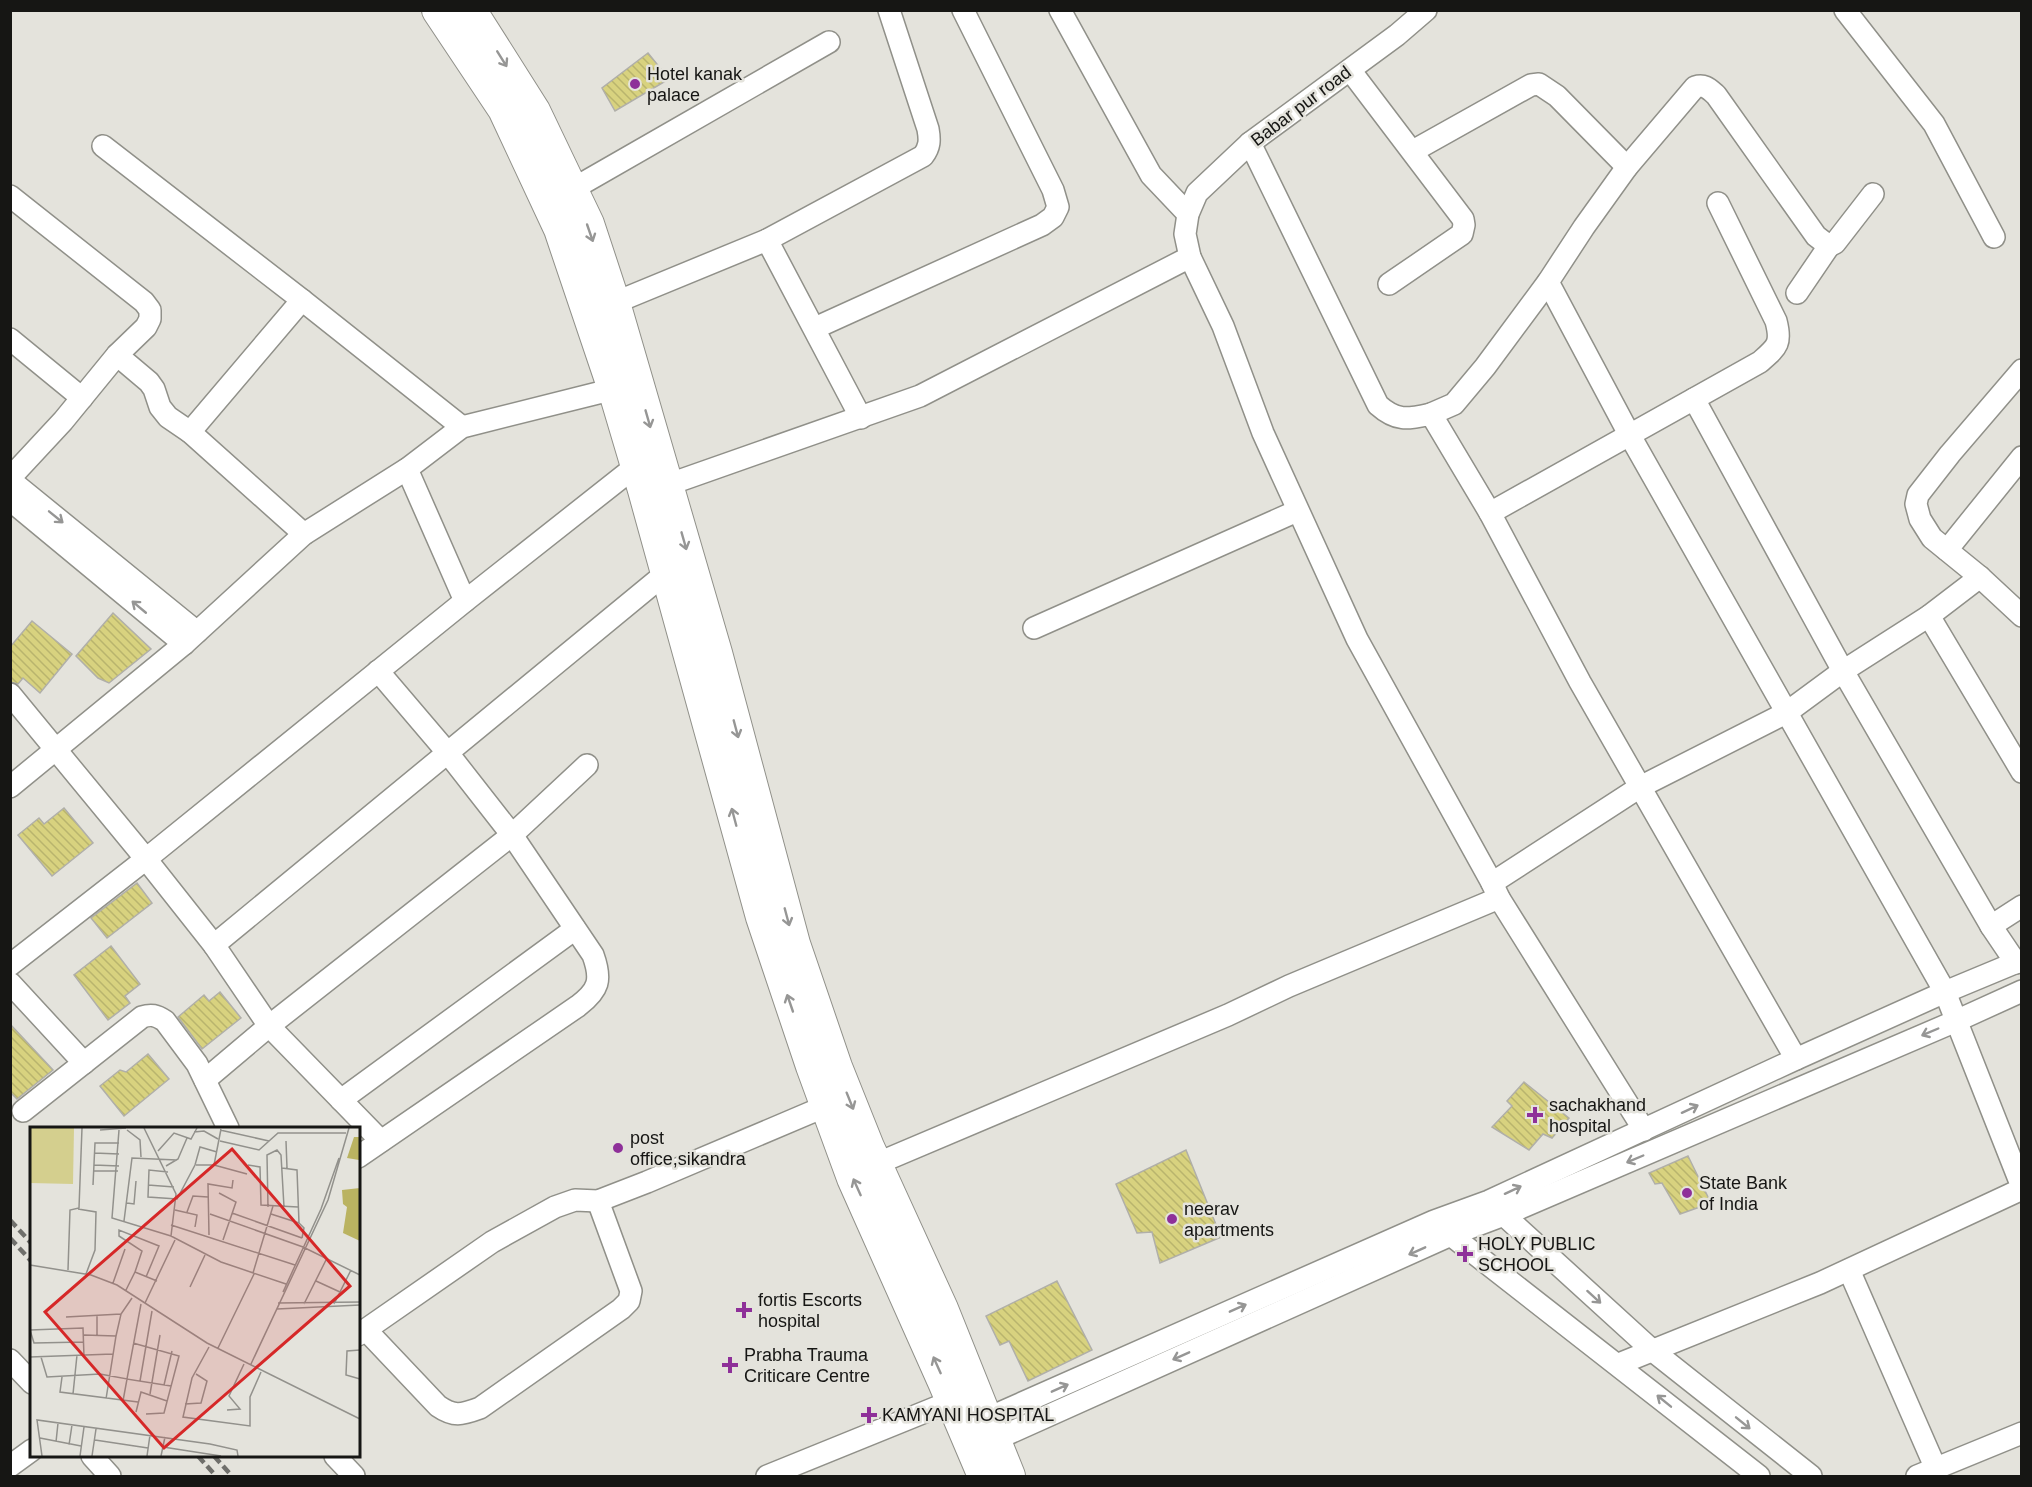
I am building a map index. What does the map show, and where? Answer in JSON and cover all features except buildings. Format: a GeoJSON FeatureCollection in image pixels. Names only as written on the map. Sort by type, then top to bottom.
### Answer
{"type":"FeatureCollection","features":[{"type":"Feature","properties":{"kind":"highway"},"geometry":{"type":"LineString","coordinates":[[438,10],[504,110],[560,229],[614,389],[762,918],[853,1178],[984,1476]]}},
{"type":"Feature","properties":{"kind":"highway"},"geometry":{"type":"LineString","coordinates":[[470,10],[534,111],[588,224],[614,303],[716,653],[794,944],[836,1067],[876,1164],[942,1309],[1009,1476]]}},
{"type":"Feature","properties":{"kind":"street"},"geometry":{"type":"LineString","coordinates":[[614,303],[767,240],[923,156],[928,149],[930,139],[928,129],[889,10]]}},
{"type":"Feature","properties":{"kind":"street"},"geometry":{"type":"LineString","coordinates":[[815,328],[1042,225],[1053,217],[1058,207],[1053,190],[963,10]]}},
{"type":"Feature","properties":{"kind":"street"},"geometry":{"type":"LineString","coordinates":[[1060,10],[1151,175],[1188,214],[1185,234],[1190,257],[1223,326],[1263,434],[1357,639],[1496,891],[1644,1130]]}},
{"type":"Feature","properties":{"kind":"street"},"geometry":{"type":"LineString","coordinates":[[1845,10],[1934,124],[1994,237]]}},
{"type":"Feature","properties":{"kind":"street","name":"Babar pur road"},"geometry":{"type":"LineString","coordinates":[[1188,214],[1197,193],[1250,143],[1427,11]]}},
{"type":"Feature","properties":{"kind":"street"},"geometry":{"type":"LineString","coordinates":[[571,190],[829,42]]}},
{"type":"Feature","properties":{"kind":"street"},"geometry":{"type":"LineString","coordinates":[[1350,70],[1463,219],[1462,234],[1389,284]]}},
{"type":"Feature","properties":{"kind":"street"},"geometry":{"type":"LineString","coordinates":[[1413,151],[1532,85],[1539,84],[1557,96],[1627,167]]}},
{"type":"Feature","properties":{"kind":"street"},"geometry":{"type":"LineString","coordinates":[[1250,143],[1378,405],[1388,414],[1398,418],[1409,419],[1431,414],[1454,404],[1461,397],[1548,282],[1584,226],[1627,167],[1695,87],[1701,85],[1707,87],[1727,110],[1816,236],[1829,246]]}},
{"type":"Feature","properties":{"kind":"street"},"geometry":{"type":"LineString","coordinates":[[103,146],[462,427]]}},
{"type":"Feature","properties":{"kind":"street"},"geometry":{"type":"LineString","coordinates":[[1797,293],[1829,246],[1835,243],[1873,194]]}},
{"type":"Feature","properties":{"kind":"street"},"geometry":{"type":"LineString","coordinates":[[10,196],[144,302],[150,310],[150,319],[146,327],[117,355],[10,479],[190,638]]}},
{"type":"Feature","properties":{"kind":"street"},"geometry":{"type":"LineString","coordinates":[[1490,513],[1760,362],[1774,350],[1780,336],[1776,321],[1718,203]]}},
{"type":"Feature","properties":{"kind":"street"},"geometry":{"type":"LineString","coordinates":[[767,240],[861,418]]}},
{"type":"Feature","properties":{"kind":"street"},"geometry":{"type":"LineString","coordinates":[[667,485],[920,396],[1190,257]]}},
{"type":"Feature","properties":{"kind":"street"},"geometry":{"type":"LineString","coordinates":[[1548,282],[1629,434],[1945,992],[2022,1188],[1849,1270],[1619,1364]]}},
{"type":"Feature","properties":{"kind":"street"},"geometry":{"type":"LineString","coordinates":[[190,432],[302,300]]}},
{"type":"Feature","properties":{"kind":"street"},"geometry":{"type":"LineString","coordinates":[[10,339],[82,398]]}},
{"type":"Feature","properties":{"kind":"street"},"geometry":{"type":"LineString","coordinates":[[117,355],[149,382],[163,413],[190,432],[304,534]]}},
{"type":"Feature","properties":{"kind":"street"},"geometry":{"type":"LineString","coordinates":[[2022,370],[1950,454],[1918,495],[1916,504],[1920,519],[1932,538],[1980,577],[2022,616]]}},
{"type":"Feature","properties":{"kind":"street"},"geometry":{"type":"LineString","coordinates":[[10,787],[190,638],[304,534],[407,469],[462,427],[614,389]]}},
{"type":"Feature","properties":{"kind":"street"},"geometry":{"type":"LineString","coordinates":[[990,1430],[1451,1235],[1496,1208],[1644,1130],[1945,992],[2019,962],[1991,926],[1843,671],[1694,399]]}},
{"type":"Feature","properties":{"kind":"street"},"geometry":{"type":"LineString","coordinates":[[1431,414],[1490,513],[1580,682],[1796,1059]]}},
{"type":"Feature","properties":{"kind":"street"},"geometry":{"type":"LineString","coordinates":[[1947,550],[2022,457]]}},
{"type":"Feature","properties":{"kind":"street"},"geometry":{"type":"LineString","coordinates":[[10,965],[146,859],[636,466]]}},
{"type":"Feature","properties":{"kind":"street"},"geometry":{"type":"LineString","coordinates":[[407,469],[465,601]]}},
{"type":"Feature","properties":{"kind":"street"},"geometry":{"type":"LineString","coordinates":[[10,500],[190,638]]}},
{"type":"Feature","properties":{"kind":"street"},"geometry":{"type":"LineString","coordinates":[[1034,628],[1297,511]]}},
{"type":"Feature","properties":{"kind":"street"},"geometry":{"type":"LineString","coordinates":[[214,945],[666,573]]}},
{"type":"Feature","properties":{"kind":"street"},"geometry":{"type":"LineString","coordinates":[[876,1164],[1228,1015],[1496,891],[1640,787],[1786,713],[1843,671],[1929,616],[1980,577]]}},
{"type":"Feature","properties":{"kind":"street"},"geometry":{"type":"LineString","coordinates":[[1929,616],[2022,772]]}},
{"type":"Feature","properties":{"kind":"street"},"geometry":{"type":"LineString","coordinates":[[360,1156],[591,996],[599,982],[593,955],[512,835],[447,752],[378,671]]}},
{"type":"Feature","properties":{"kind":"street"},"geometry":{"type":"LineString","coordinates":[[10,694],[57,748],[214,945],[269,1026],[381,1141]]}},
{"type":"Feature","properties":{"kind":"street"},"geometry":{"type":"LineString","coordinates":[[205,1080],[269,1026],[512,835],[587,765]]}},
{"type":"Feature","properties":{"kind":"street"},"geometry":{"type":"LineString","coordinates":[[1991,926],[2022,906]]}},
{"type":"Feature","properties":{"kind":"street"},"geometry":{"type":"LineString","coordinates":[[341,1100],[575,929]]}},
{"type":"Feature","properties":{"kind":"street"},"geometry":{"type":"LineString","coordinates":[[10,983],[84,1063]]}},
{"type":"Feature","properties":{"kind":"street"},"geometry":{"type":"LineString","coordinates":[[990,1430],[1434,1221],[1496,1208],[1956,1021],[2022,990]]}},
{"type":"Feature","properties":{"kind":"street"},"geometry":{"type":"LineString","coordinates":[[23,1111],[142,1017],[150,1014],[165,1021],[192,1056],[228,1127]]}},
{"type":"Feature","properties":{"kind":"street"},"geometry":{"type":"LineString","coordinates":[[598,1201],[631,1291],[629,1301],[621,1309],[480,1408],[462,1414],[443,1410],[362,1332],[492,1242],[555,1207],[575,1200],[598,1201],[826,1106]]}},
{"type":"Feature","properties":{"kind":"street"},"geometry":{"type":"LineString","coordinates":[[1496,1208],[1653,1351],[1810,1476]]}},
{"type":"Feature","properties":{"kind":"street"},"geometry":{"type":"LineString","coordinates":[[1434,1221],[1759,1476]]}},
{"type":"Feature","properties":{"kind":"street"},"geometry":{"type":"LineString","coordinates":[[1849,1270],[1927,1473],[2022,1433]]}},
{"type":"Feature","properties":{"kind":"street"},"geometry":{"type":"LineString","coordinates":[[10,1360],[30,1381]]}},
{"type":"Feature","properties":{"kind":"street"},"geometry":{"type":"LineString","coordinates":[[767,1476],[952,1401]]}},
{"type":"Feature","properties":{"kind":"street"},"geometry":{"type":"LineString","coordinates":[[10,1466],[30,1451]]}},
{"type":"Feature","properties":{"kind":"street"},"geometry":{"type":"LineString","coordinates":[[94,1457],[110,1476]]}},
{"type":"Feature","properties":{"kind":"street"},"geometry":{"type":"LineString","coordinates":[[337,1457],[354,1476]]}},
{"type":"Feature","properties":{"kind":"railway"},"geometry":{"type":"LineString","coordinates":[[10,1220],[30,1242]]}},
{"type":"Feature","properties":{"kind":"railway"},"geometry":{"type":"LineString","coordinates":[[10,1238],[30,1260]]}},
{"type":"Feature","properties":{"kind":"railway"},"geometry":{"type":"LineString","coordinates":[[199,1457],[216,1476]]}},
{"type":"Feature","properties":{"kind":"railway"},"geometry":{"type":"LineString","coordinates":[[215,1457],[232,1476]]}},
{"type":"Feature","properties":{"kind":"place","name":"Hotel kanak palace"},"geometry":{"type":"Point","coordinates":[635,84]}},
{"type":"Feature","properties":{"kind":"place","name":"sachakhand hospital"},"geometry":{"type":"Point","coordinates":[1535,1115]}},
{"type":"Feature","properties":{"kind":"place","name":"post office,sikandra"},"geometry":{"type":"Point","coordinates":[618,1148]}},
{"type":"Feature","properties":{"kind":"place","name":"State Bank of India"},"geometry":{"type":"Point","coordinates":[1687,1193]}},
{"type":"Feature","properties":{"kind":"place","name":"neerav apartments"},"geometry":{"type":"Point","coordinates":[1172,1219]}},
{"type":"Feature","properties":{"kind":"place","name":"HOLY PUBLIC SCHOOL"},"geometry":{"type":"Point","coordinates":[1465,1254]}},
{"type":"Feature","properties":{"kind":"place","name":"fortis Escorts hospital"},"geometry":{"type":"Point","coordinates":[744,1310]}},
{"type":"Feature","properties":{"kind":"place","name":"Prabha Trauma Criticare Centre"},"geometry":{"type":"Point","coordinates":[730,1365]}},
{"type":"Feature","properties":{"kind":"place","name":"KAMYANI HOSPITAL"},"geometry":{"type":"Point","coordinates":[869,1415]}}]}
